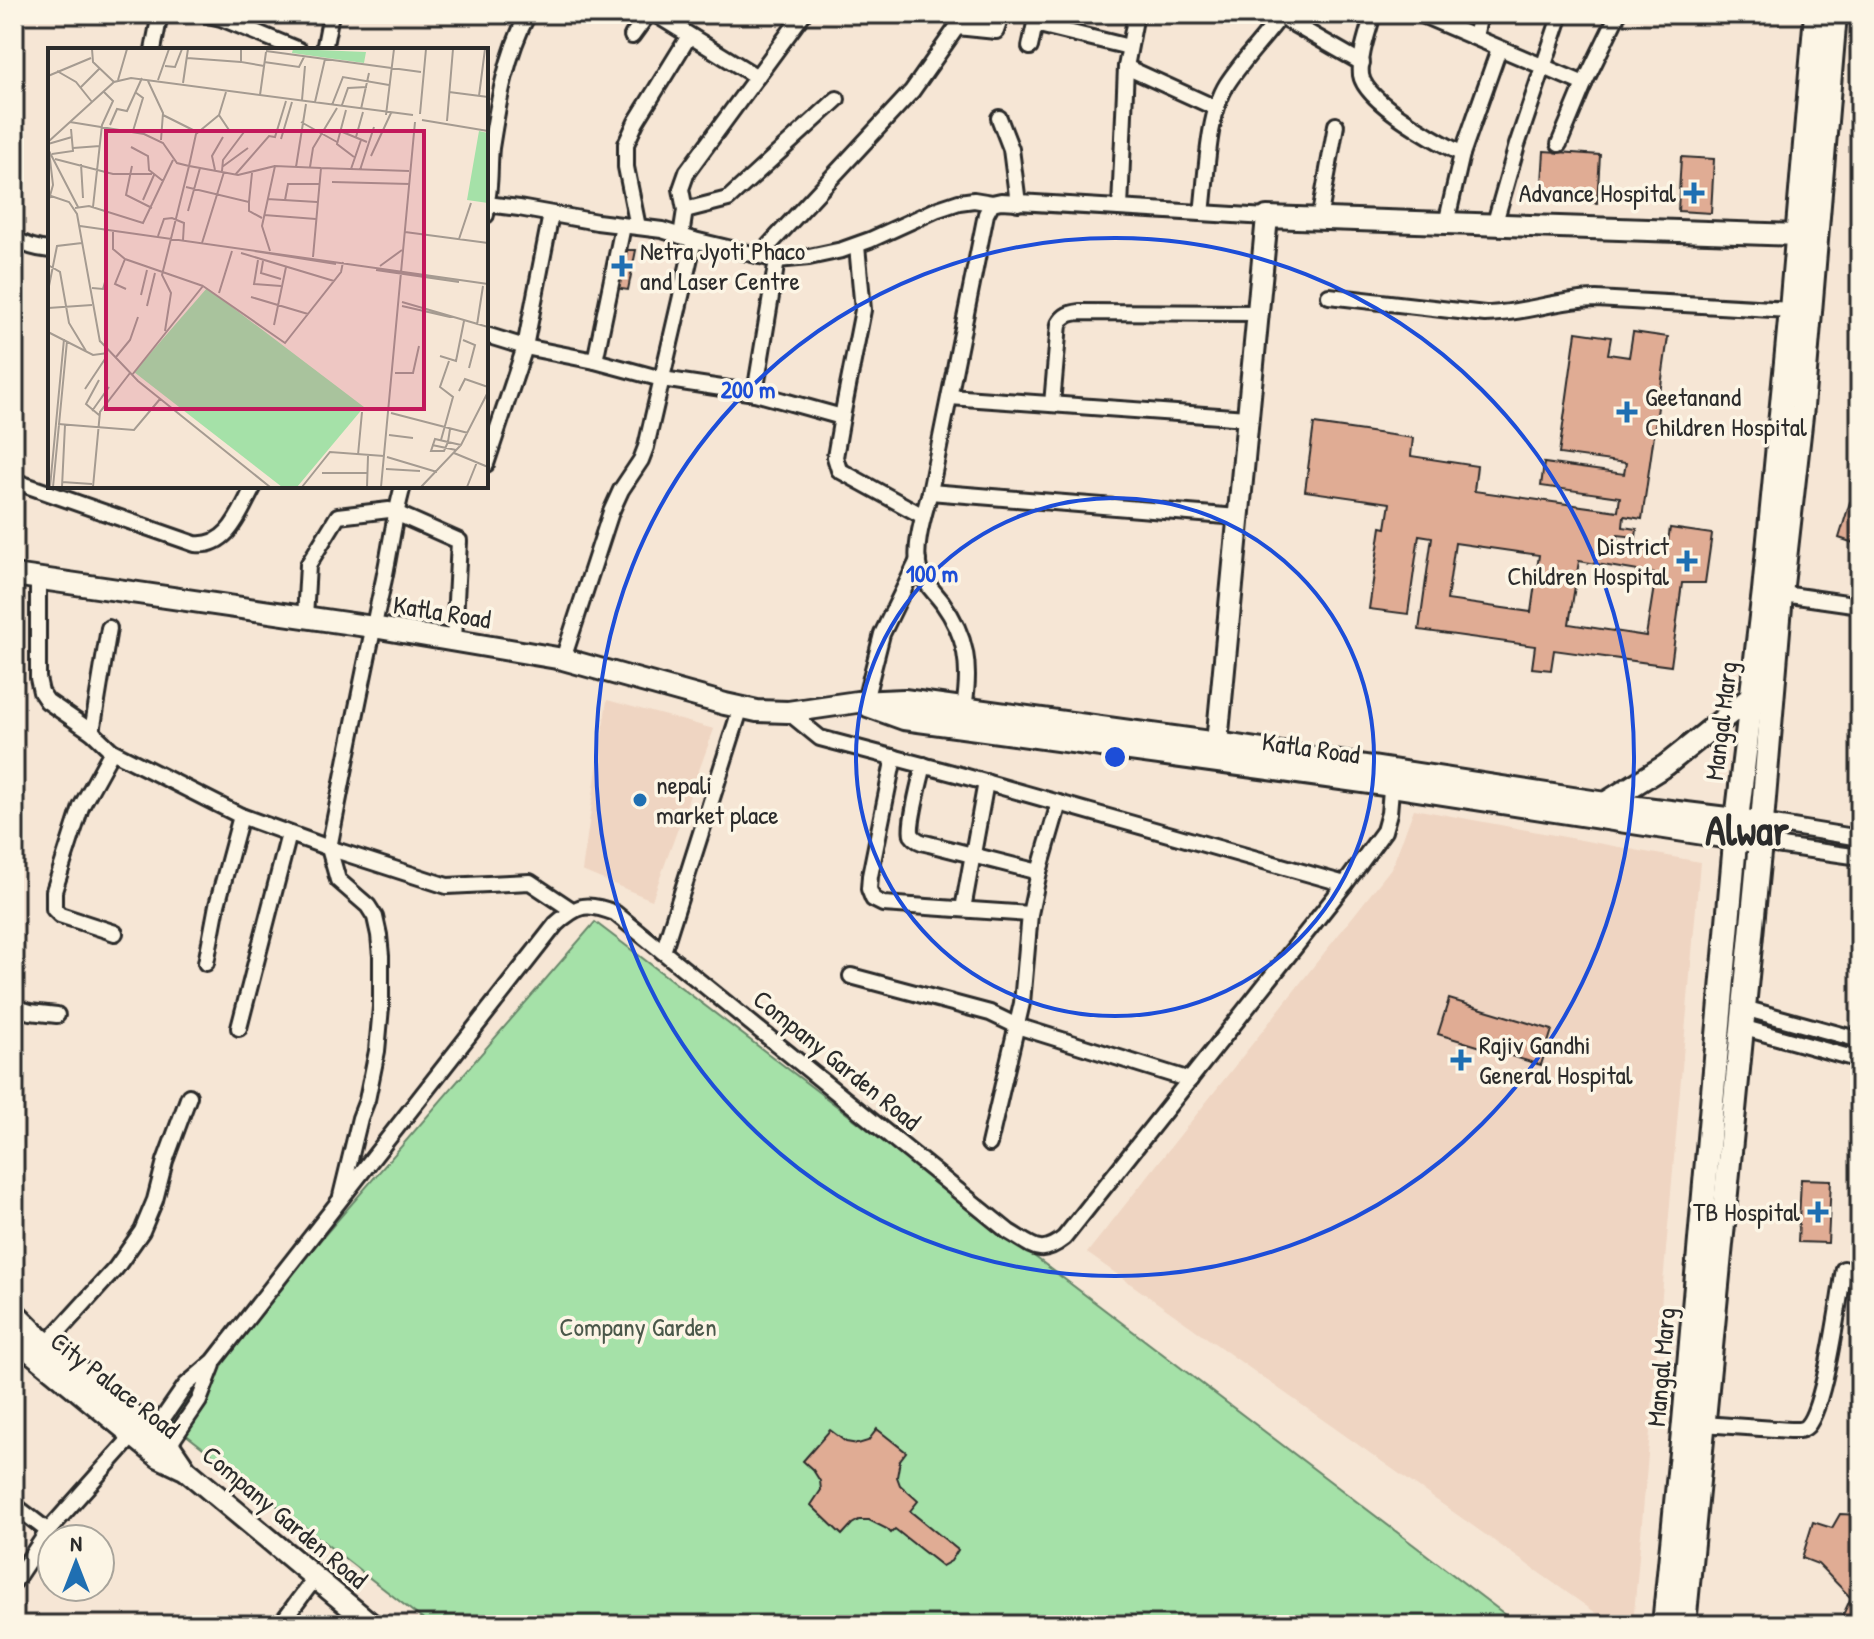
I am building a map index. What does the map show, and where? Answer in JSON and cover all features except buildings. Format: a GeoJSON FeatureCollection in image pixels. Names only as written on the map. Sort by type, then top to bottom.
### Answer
{"type":"FeatureCollection","features":[{"type":"Feature","properties":{"kind":"main road","name":"Mangal Marg"},"geometry":{"type":"LineString","coordinates":[[1684,1625],[1761,832],[1772,592],[1791,310],[1816,14]]}},
{"type":"Feature","properties":{"kind":"main road","name":"Mangal Marg"},"geometry":{"type":"LineString","coordinates":[[1664,1625],[1736,830],[1752,696],[1802,407],[1835,14]]}},
{"type":"Feature","properties":{"kind":"street"},"geometry":{"type":"LineString","coordinates":[[153,48],[160,14]]}},
{"type":"Feature","properties":{"kind":"street"},"geometry":{"type":"LineString","coordinates":[[204,14],[294,48]]}},
{"type":"Feature","properties":{"kind":"street"},"geometry":{"type":"LineString","coordinates":[[324,48],[331,14]]}},
{"type":"Feature","properties":{"kind":"street"},"geometry":{"type":"LineString","coordinates":[[488,184],[502,89],[513,46],[528,14]]}},
{"type":"Feature","properties":{"kind":"street"},"geometry":{"type":"LineString","coordinates":[[632,36],[648,14]]}},
{"type":"Feature","properties":{"kind":"street"},"geometry":{"type":"LineString","coordinates":[[655,14],[757,77]]}},
{"type":"Feature","properties":{"kind":"street"},"geometry":{"type":"LineString","coordinates":[[563,659],[611,512],[646,447],[662,379],[687,238],[681,189],[687,172],[803,14]]}},
{"type":"Feature","properties":{"kind":"street"},"geometry":{"type":"LineString","coordinates":[[759,256],[912,91],[957,27],[996,31],[1002,14]]}},
{"type":"Feature","properties":{"kind":"street"},"geometry":{"type":"LineString","coordinates":[[1120,208],[1126,67],[1136,14]]}},
{"type":"Feature","properties":{"kind":"street"},"geometry":{"type":"LineString","coordinates":[[1373,14],[1363,47],[1361,74],[1364,84],[1409,123],[1462,154]]}},
{"type":"Feature","properties":{"kind":"street"},"geometry":{"type":"LineString","coordinates":[[1420,14],[1584,84]]}},
{"type":"Feature","properties":{"kind":"street"},"geometry":{"type":"LineString","coordinates":[[1475,37],[1480,14]]}},
{"type":"Feature","properties":{"kind":"street"},"geometry":{"type":"LineString","coordinates":[[1494,226],[1517,145],[1561,14]]}},
{"type":"Feature","properties":{"kind":"street"},"geometry":{"type":"LineString","coordinates":[[1559,144],[1618,14]]}},
{"type":"Feature","properties":{"kind":"street"},"geometry":{"type":"LineString","coordinates":[[1202,213],[1216,108],[1228,83],[1279,15],[1362,63]]}},
{"type":"Feature","properties":{"kind":"street"},"geometry":{"type":"LineString","coordinates":[[1030,47],[1036,19],[1129,47]]}},
{"type":"Feature","properties":{"kind":"street"},"geometry":{"type":"LineString","coordinates":[[595,361],[631,226],[626,144],[636,122],[689,36]]}},
{"type":"Feature","properties":{"kind":"street"},"geometry":{"type":"LineString","coordinates":[[1446,224],[1462,154],[1499,49]]}},
{"type":"Feature","properties":{"kind":"street"},"geometry":{"type":"LineString","coordinates":[[1126,67],[1216,108]]}},
{"type":"Feature","properties":{"kind":"street"},"geometry":{"type":"LineString","coordinates":[[685,210],[728,199],[837,99]]}},
{"type":"Feature","properties":{"kind":"street"},"geometry":{"type":"LineString","coordinates":[[999,118],[1011,149],[1018,203]]}},
{"type":"Feature","properties":{"kind":"street"},"geometry":{"type":"LineString","coordinates":[[1319,220],[1336,125]]}},
{"type":"Feature","properties":{"kind":"street"},"geometry":{"type":"LineString","coordinates":[[488,208],[519,208],[662,230],[777,260],[809,257],[857,246],[938,209],[974,200],[1319,220],[1798,235]]}},
{"type":"Feature","properties":{"kind":"street"},"geometry":{"type":"LineString","coordinates":[[862,703],[882,634],[918,560],[923,516],[986,214],[992,203]]}},
{"type":"Feature","properties":{"kind":"street"},"geometry":{"type":"LineString","coordinates":[[488,458],[525,347],[551,214]]}},
{"type":"Feature","properties":{"kind":"street"},"geometry":{"type":"LineString","coordinates":[[1226,750],[1238,517],[1267,217]]}},
{"type":"Feature","properties":{"kind":"street"},"geometry":{"type":"LineString","coordinates":[[14,238],[24,245],[48,250]]}},
{"type":"Feature","properties":{"kind":"street"},"geometry":{"type":"LineString","coordinates":[[857,246],[863,310],[835,457],[839,470],[923,516]]}},
{"type":"Feature","properties":{"kind":"street"},"geometry":{"type":"LineString","coordinates":[[755,393],[777,260]]}},
{"type":"Feature","properties":{"kind":"street"},"geometry":{"type":"LineString","coordinates":[[1329,296],[1485,314],[1580,299],[1791,310]]}},
{"type":"Feature","properties":{"kind":"street"},"geometry":{"type":"LineString","coordinates":[[1052,404],[1059,324],[1069,313],[1258,313]]}},
{"type":"Feature","properties":{"kind":"street"},"geometry":{"type":"LineString","coordinates":[[488,336],[662,379],[755,393],[842,417]]}},
{"type":"Feature","properties":{"kind":"street"},"geometry":{"type":"LineString","coordinates":[[950,397],[1247,418]]}},
{"type":"Feature","properties":{"kind":"street"},"geometry":{"type":"LineString","coordinates":[[14,481],[206,546],[224,537],[253,488]]}},
{"type":"Feature","properties":{"kind":"street"},"geometry":{"type":"LineString","coordinates":[[339,1202],[374,1073],[381,1007],[381,956],[375,917],[368,906],[338,880],[329,848],[402,488]]}},
{"type":"Feature","properties":{"kind":"street"},"geometry":{"type":"LineString","coordinates":[[930,492],[1238,517]]}},
{"type":"Feature","properties":{"kind":"street"},"geometry":{"type":"LineString","coordinates":[[305,618],[308,565],[338,516],[389,510],[459,541],[454,640]]}},
{"type":"Feature","properties":{"kind":"street"},"geometry":{"type":"LineString","coordinates":[[918,560],[921,573],[954,619],[962,637],[968,688],[964,708]]}},
{"type":"Feature","properties":{"kind":"street","name":"Katla Road"},"geometry":{"type":"LineString","coordinates":[[14,575],[373,627],[563,659],[757,711],[788,712],[904,700],[964,708],[992,721]]}},
{"type":"Feature","properties":{"kind":"street"},"geometry":{"type":"LineString","coordinates":[[38,579],[41,692],[47,701],[92,732],[112,751],[241,816],[329,848],[447,886],[530,882],[572,910],[556,924],[214,1361],[186,1385],[150,1440],[57,1523]]}},
{"type":"Feature","properties":{"kind":"street"},"geometry":{"type":"LineString","coordinates":[[1772,592],[1860,605]]}},
{"type":"Feature","properties":{"kind":"street"},"geometry":{"type":"LineString","coordinates":[[92,732],[109,628]]}},
{"type":"Feature","properties":{"kind":"street"},"geometry":{"type":"LineString","coordinates":[[1605,803],[1674,760],[1752,696]]}},
{"type":"Feature","properties":{"kind":"street","name":"Katla Road"},"geometry":{"type":"LineString","coordinates":[[862,703],[904,719],[992,721],[1226,750],[1392,778],[1761,832]]}},
{"type":"Feature","properties":{"kind":"street"},"geometry":{"type":"LineString","coordinates":[[663,952],[741,707]]}},
{"type":"Feature","properties":{"kind":"street"},"geometry":{"type":"LineString","coordinates":[[788,712],[820,738],[1345,884]]}},
{"type":"Feature","properties":{"kind":"street"},"geometry":{"type":"LineString","coordinates":[[112,751],[81,807],[53,900],[54,909],[60,915],[115,933]]}},
{"type":"Feature","properties":{"kind":"street"},"geometry":{"type":"LineString","coordinates":[[894,757],[870,876],[869,889],[873,899],[883,904],[1030,914]]}},
{"type":"Feature","properties":{"kind":"street"},"geometry":{"type":"LineString","coordinates":[[924,765],[912,820],[913,836],[919,841],[1039,872]]}},
{"type":"Feature","properties":{"kind":"street","name":"Katla Road"},"geometry":{"type":"LineString","coordinates":[[1392,778],[1605,803],[1736,830]]}},
{"type":"Feature","properties":{"kind":"street","name":"Company Garden Road"},"geometry":{"type":"LineString","coordinates":[[572,910],[586,905],[615,913],[1009,1232],[1037,1248],[1051,1248],[1064,1238],[1384,831],[1392,778]]}},
{"type":"Feature","properties":{"kind":"street"},"geometry":{"type":"LineString","coordinates":[[963,909],[986,782]]}},
{"type":"Feature","properties":{"kind":"street"},"geometry":{"type":"LineString","coordinates":[[989,1144],[1022,1003],[1030,914],[1059,803]]}},
{"type":"Feature","properties":{"kind":"street"},"geometry":{"type":"LineString","coordinates":[[206,963],[217,905],[241,816]]}},
{"type":"Feature","properties":{"kind":"street"},"geometry":{"type":"LineString","coordinates":[[1761,832],[1860,838]]}},
{"type":"Feature","properties":{"kind":"street"},"geometry":{"type":"LineString","coordinates":[[1761,832],[1860,857]]}},
{"type":"Feature","properties":{"kind":"street"},"geometry":{"type":"LineString","coordinates":[[239,1028],[289,834]]}},
{"type":"Feature","properties":{"kind":"street"},"geometry":{"type":"LineString","coordinates":[[851,976],[990,1013],[1017,1026],[1190,1080]]}},
{"type":"Feature","properties":{"kind":"street"},"geometry":{"type":"LineString","coordinates":[[14,1007],[57,1015]]}},
{"type":"Feature","properties":{"kind":"street"},"geometry":{"type":"LineString","coordinates":[[1742,1018],[1860,1040]]}},
{"type":"Feature","properties":{"kind":"street"},"geometry":{"type":"LineString","coordinates":[[1742,1018],[1860,1060]]}},
{"type":"Feature","properties":{"kind":"street"},"geometry":{"type":"LineString","coordinates":[[47,1344],[116,1268],[142,1231],[189,1096]]}},
{"type":"Feature","properties":{"kind":"street"},"geometry":{"type":"LineString","coordinates":[[1703,1424],[1790,1430],[1802,1430],[1809,1424],[1824,1382],[1844,1269]]}},
{"type":"Feature","properties":{"kind":"street","name":"City Palace Road"},"geometry":{"type":"LineString","coordinates":[[14,1312],[150,1440]]}},
{"type":"Feature","properties":{"kind":"street","name":"City Palace Road"},"geometry":{"type":"LineString","coordinates":[[14,1338],[150,1440]]}},
{"type":"Feature","properties":{"kind":"street","name":"Company Garden Road"},"geometry":{"type":"LineString","coordinates":[[150,1440],[372,1625]]}},
{"type":"Feature","properties":{"kind":"street"},"geometry":{"type":"LineString","coordinates":[[14,1506],[37,1523]]}},
{"type":"Feature","properties":{"kind":"street"},"geometry":{"type":"LineString","coordinates":[[14,1582],[36,1549]]}},
{"type":"Feature","properties":{"kind":"street"},"geometry":{"type":"LineString","coordinates":[[280,1625],[315,1578]]}},
{"type":"Feature","properties":{"kind":"shaded area","name":"nepali market place"},"geometry":{"type":"Polygon","coordinates":[[[607,700],[714,729],[652,900],[582,871],[607,700]]]}},
{"type":"Feature","properties":{"kind":"shaded area","name":"Rajiv Gandhi General Hospital"},"geometry":{"type":"Polygon","coordinates":[[[1414,809],[1700,862],[1633,1625],[1613,1625],[1087,1253],[1392,867],[1414,809]]]}},
{"type":"Feature","properties":{"kind":"green space","name":"Company Garden"},"geometry":{"type":"Polygon","coordinates":[[[595,922],[1519,1625],[430,1625],[166,1419],[595,922]]]}},
{"type":"Feature","properties":{"kind":"place","name":"Advance Hospital"},"geometry":{"type":"Point","coordinates":[1694,193]}},
{"type":"Feature","properties":{"kind":"place","name":"Netra Jyoti Phaco and Laser Centre"},"geometry":{"type":"Point","coordinates":[622,266]}},
{"type":"Feature","properties":{"kind":"place","name":"Geetanand Children Hospital"},"geometry":{"type":"Point","coordinates":[1627,412]}},
{"type":"Feature","properties":{"kind":"place","name":"District Children Hospital"},"geometry":{"type":"Point","coordinates":[1687,561]}},
{"type":"Feature","properties":{"kind":"place","name":"nepali market place"},"geometry":{"type":"Point","coordinates":[640,800]}},
{"type":"Feature","properties":{"kind":"place","name":"Rajiv Gandhi General Hospital"},"geometry":{"type":"Point","coordinates":[1461,1060]}},
{"type":"Feature","properties":{"kind":"place","name":"TB Hospital"},"geometry":{"type":"Point","coordinates":[1818,1212]}},
{"type":"Feature","properties":{"kind":"district","name":"Alwar"},"geometry":{"type":"Point","coordinates":[1747,830]}}]}
